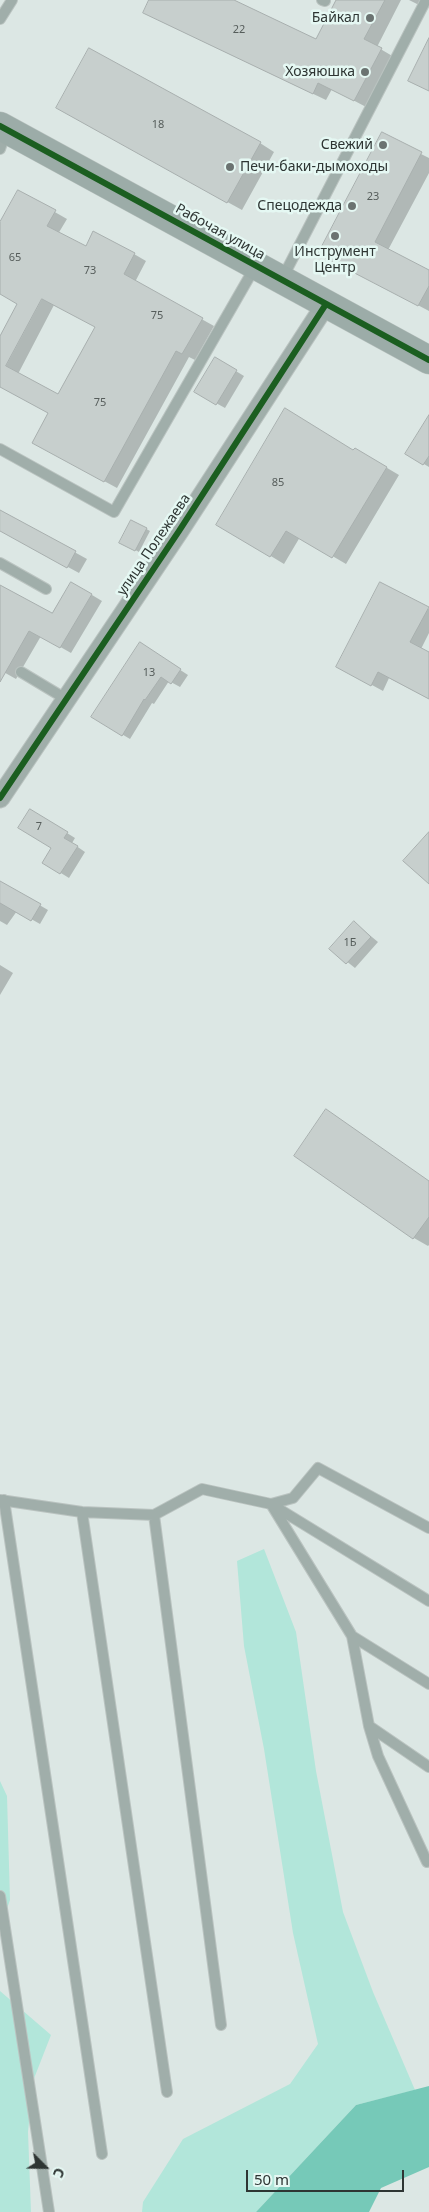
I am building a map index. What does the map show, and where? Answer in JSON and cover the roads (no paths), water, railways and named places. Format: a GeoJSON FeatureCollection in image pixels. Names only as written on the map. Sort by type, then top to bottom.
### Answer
{"type":"FeatureCollection","features":[{"type":"Feature","properties":{"kind":"street","name":"Рабочая улица"},"geometry":{"type":"LineString","coordinates":[[2,135],[282,280],[429,360]]}},
{"type":"Feature","properties":{"kind":"street","name":"улица Полежаева"},"geometry":{"type":"LineString","coordinates":[[0,798],[179,531],[326,304]]}},
{"type":"Feature","properties":{"kind":"lane"},"geometry":{"type":"LineString","coordinates":[[282,280],[426,0]]}},
{"type":"Feature","properties":{"kind":"lane"},"geometry":{"type":"LineString","coordinates":[[0,19],[8,2]]}},
{"type":"Feature","properties":{"kind":"lane"},"geometry":{"type":"LineString","coordinates":[[0,449],[114,512],[255,266]]}},
{"type":"Feature","properties":{"kind":"lane"},"geometry":{"type":"LineString","coordinates":[[0,564],[46,589]]}},
{"type":"Feature","properties":{"kind":"lane"},"geometry":{"type":"LineString","coordinates":[[21,672],[66,699]]}},
{"type":"Feature","properties":{"kind":"lane"},"geometry":{"type":"LineString","coordinates":[[271,1504],[293,1498],[318,1468],[429,1528]]}},
{"type":"Feature","properties":{"kind":"lane"},"geometry":{"type":"LineString","coordinates":[[102,2154],[2,1500],[82,1512],[154,1515],[202,1489],[271,1504],[429,1601]]}},
{"type":"Feature","properties":{"kind":"lane"},"geometry":{"type":"LineString","coordinates":[[271,1504],[352,1636],[369,1726],[378,1756],[427,1862]]}},
{"type":"Feature","properties":{"kind":"lane"},"geometry":{"type":"LineString","coordinates":[[82,1512],[167,2092]]}},
{"type":"Feature","properties":{"kind":"lane"},"geometry":{"type":"LineString","coordinates":[[154,1515],[221,2025]]}},
{"type":"Feature","properties":{"kind":"lane"},"geometry":{"type":"LineString","coordinates":[[352,1636],[429,1684]]}},
{"type":"Feature","properties":{"kind":"lane"},"geometry":{"type":"LineString","coordinates":[[369,1726],[429,1767]]}},
{"type":"Feature","properties":{"kind":"lane"},"geometry":{"type":"LineString","coordinates":[[0,1896],[49,2212]]}},
{"type":"Feature","properties":{"kind":"place","name":"Байкал"},"geometry":{"type":"Point","coordinates":[370,18]}},
{"type":"Feature","properties":{"kind":"place","name":"Хозяюшка"},"geometry":{"type":"Point","coordinates":[365,72]}},
{"type":"Feature","properties":{"kind":"place","name":"Свежий"},"geometry":{"type":"Point","coordinates":[383,145]}},
{"type":"Feature","properties":{"kind":"place","name":"Печи-баки-дымоходы"},"geometry":{"type":"Point","coordinates":[230,167]}},
{"type":"Feature","properties":{"kind":"place","name":"Спецодежда"},"geometry":{"type":"Point","coordinates":[352,206]}},
{"type":"Feature","properties":{"kind":"place","name":"Инструмент Центр"},"geometry":{"type":"Point","coordinates":[335,236]}}]}
